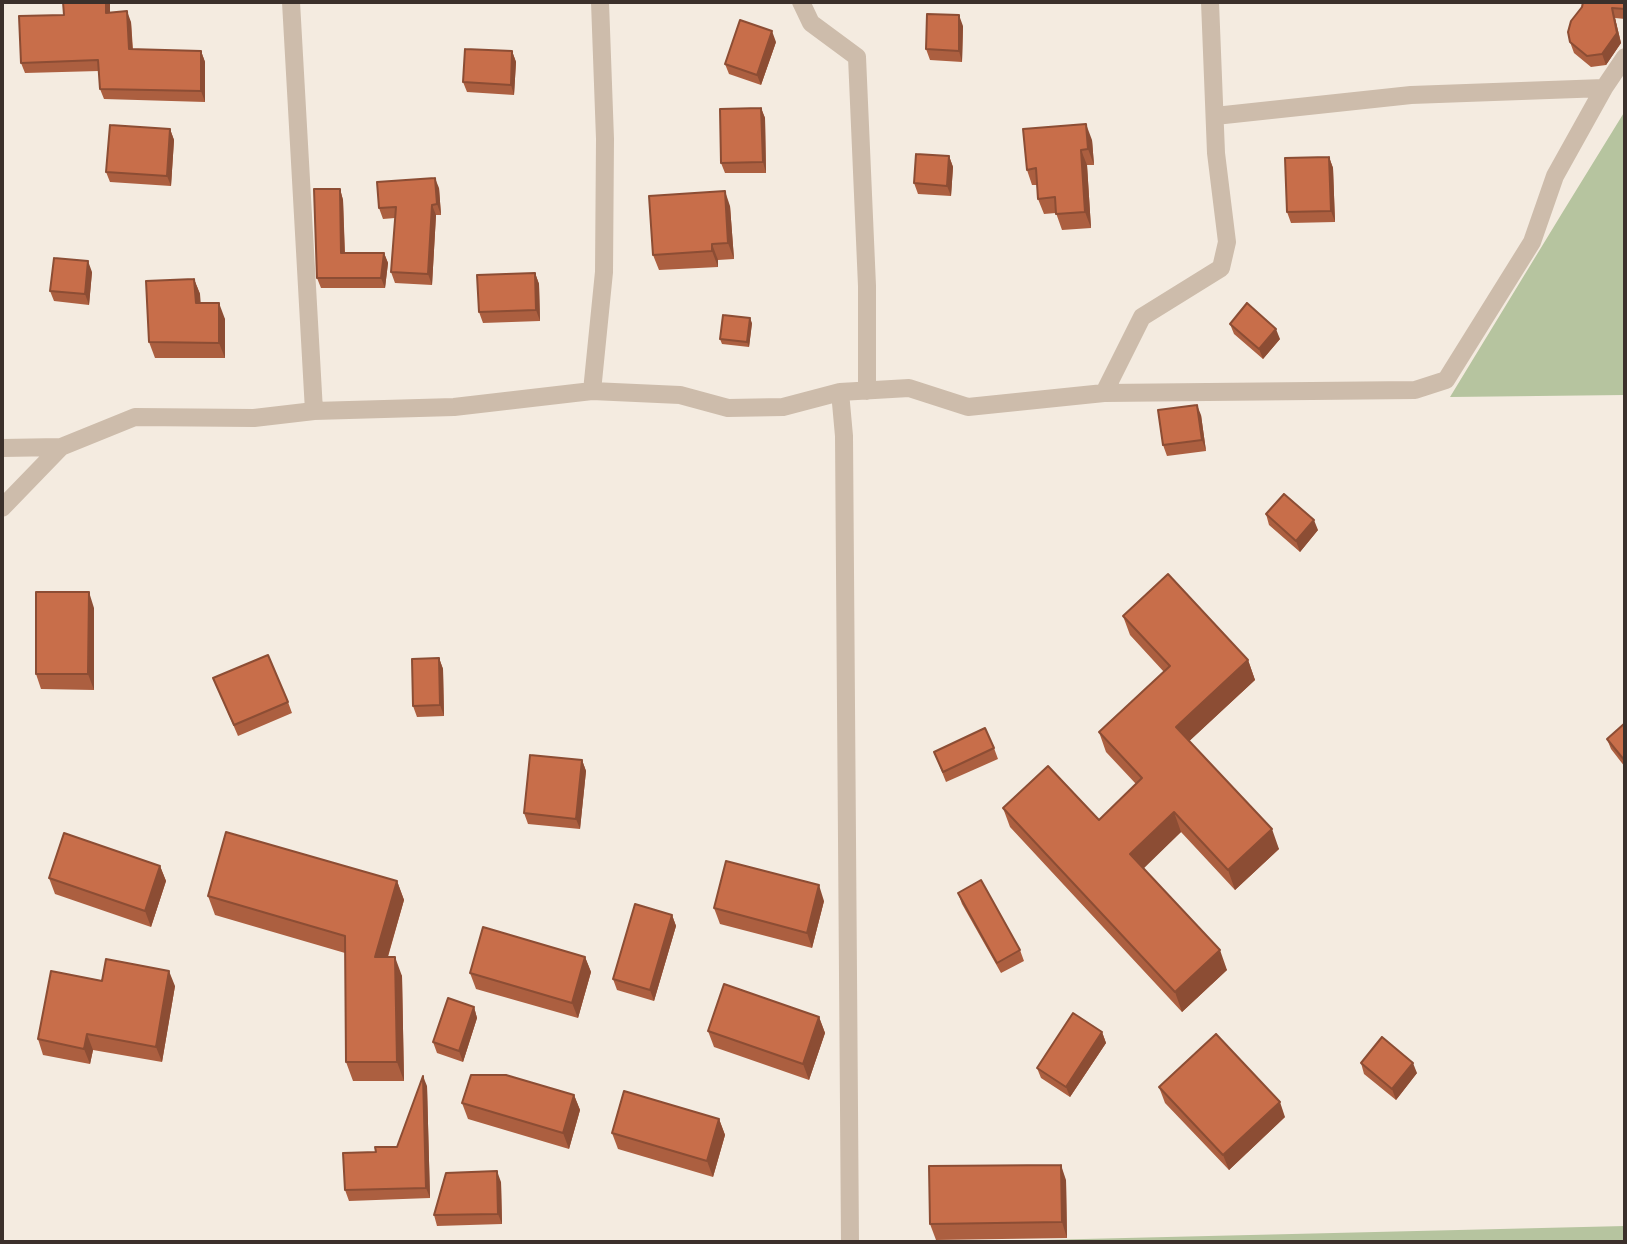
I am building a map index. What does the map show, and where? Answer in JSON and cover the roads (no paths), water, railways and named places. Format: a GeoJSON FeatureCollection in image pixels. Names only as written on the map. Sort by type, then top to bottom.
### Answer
{"type":"FeatureCollection","features":[{"type":"Feature","properties":{"kind":"street"},"geometry":{"type":"LineString","coordinates":[[290,2],[313,411]]}},
{"type":"Feature","properties":{"kind":"street"},"geometry":{"type":"LineString","coordinates":[[592,391],[604,272],[605,139],[600,2]]}},
{"type":"Feature","properties":{"kind":"street"},"geometry":{"type":"LineString","coordinates":[[801,2],[811,23],[857,57],[867,286],[867,391]]}},
{"type":"Feature","properties":{"kind":"street"},"geometry":{"type":"LineString","coordinates":[[1104,393],[1142,317],[1221,268],[1227,242],[1214,116],[1210,2]]}},
{"type":"Feature","properties":{"kind":"street"},"geometry":{"type":"LineString","coordinates":[[2,448],[61,447],[135,417],[254,418],[313,411],[454,407],[592,391],[680,395],[728,408],[783,407],[840,393],[909,388],[968,407],[1104,393],[1415,390],[1446,380],[1532,242],[1555,176],[1604,88],[1625,57]]}},
{"type":"Feature","properties":{"kind":"street"},"geometry":{"type":"LineString","coordinates":[[1214,116],[1411,95],[1604,88]]}},
{"type":"Feature","properties":{"kind":"street"},"geometry":{"type":"LineString","coordinates":[[840,393],[844,436],[850,1242]]}},
{"type":"Feature","properties":{"kind":"street"},"geometry":{"type":"LineString","coordinates":[[2,508],[61,447]]}}]}
